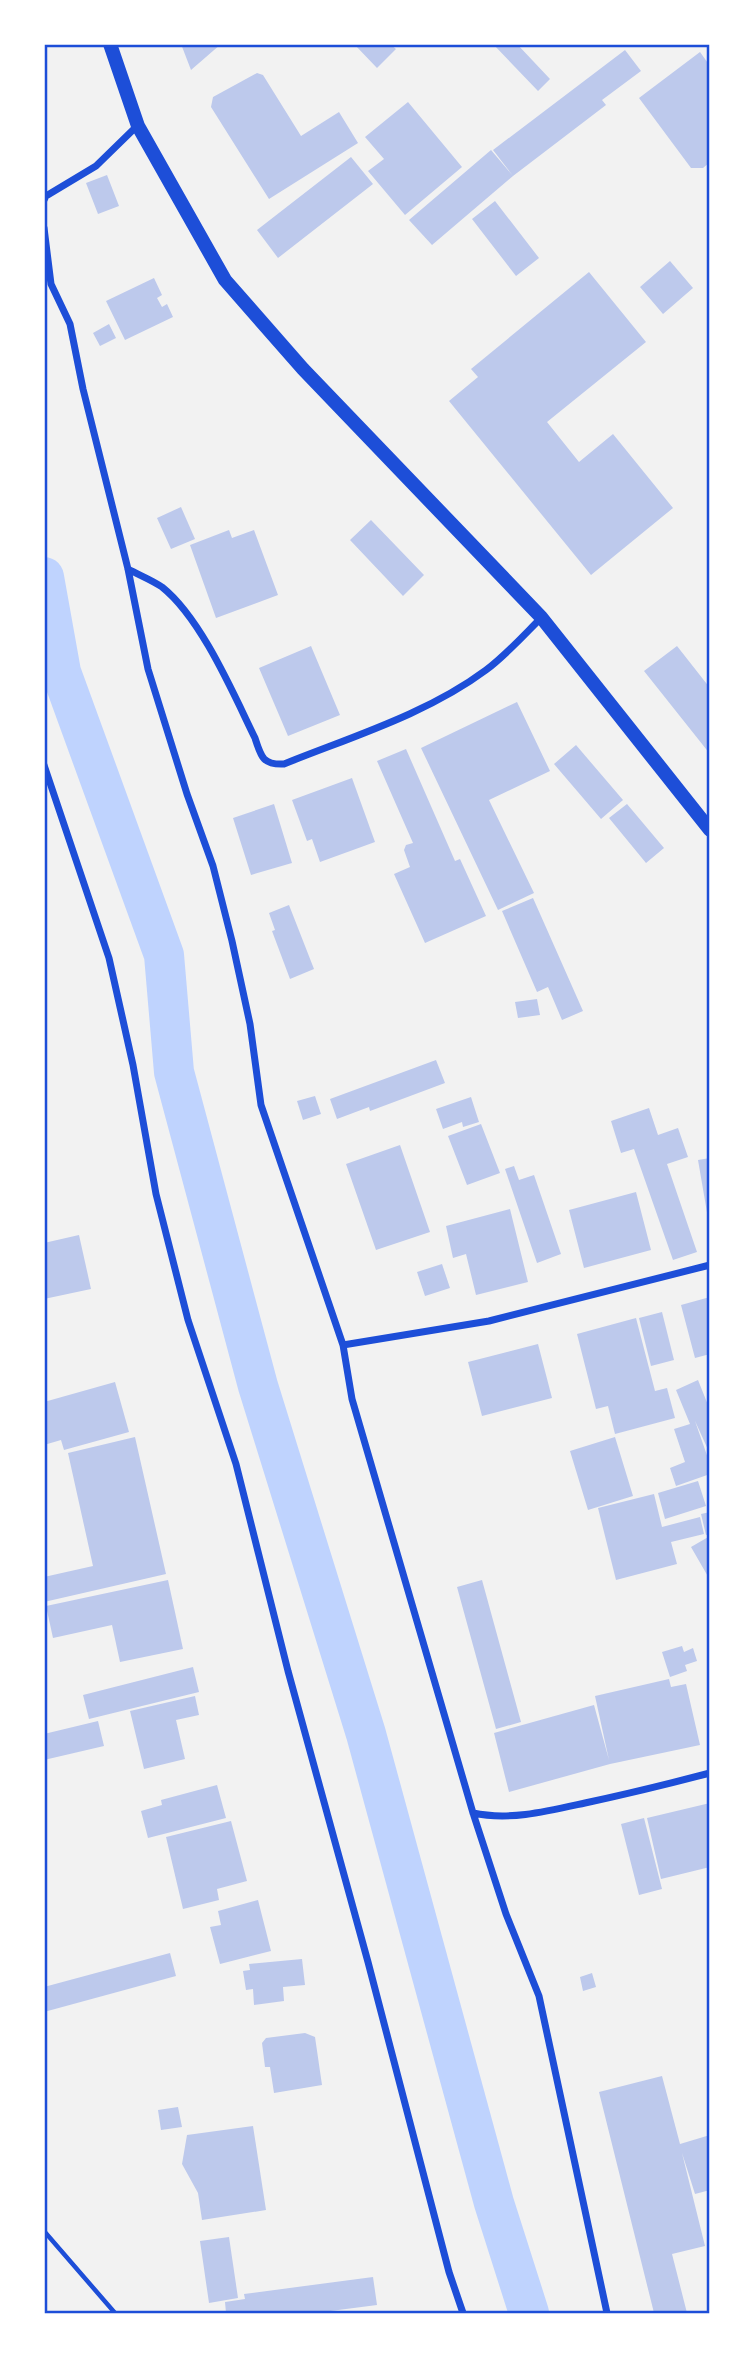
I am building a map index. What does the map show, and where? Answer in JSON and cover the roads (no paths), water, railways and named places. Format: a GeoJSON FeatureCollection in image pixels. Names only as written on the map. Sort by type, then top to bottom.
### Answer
{"type":"FeatureCollection","features":[{"type":"Feature","properties":{"kind":"main road"},"geometry":{"type":"LineString","coordinates":[[110,44],[138,126],[225,280],[303,369],[541,617],[710,830]]}},
{"type":"Feature","properties":{"kind":"street"},"geometry":{"type":"LineString","coordinates":[[44,200],[46,196],[96,166],[138,126]]}},
{"type":"Feature","properties":{"kind":"street"},"geometry":{"type":"LineString","coordinates":[[44,228],[51,284],[69,324],[128,569],[148,669],[187,794],[213,866],[232,941],[250,1024],[261,1105],[343,1345],[352,1399],[473,1813],[506,1914],[540,1996],[607,2313]]}},
{"type":"Feature","properties":{"kind":"street"},"geometry":{"type":"LineString","coordinates":[[128,569],[162,587],[186,613],[209,649],[255,738],[260,753],[266,762],[272,765],[284,764],[428,705],[484,672],[507,653],[541,617]]}},
{"type":"Feature","properties":{"kind":"street"},"geometry":{"type":"LineString","coordinates":[[44,765],[109,958],[133,1065],[156,1194],[188,1320],[236,1464],[288,1671],[449,2272],[463,2313]]}},
{"type":"Feature","properties":{"kind":"street"},"geometry":{"type":"LineString","coordinates":[[343,1345],[489,1321],[710,1265]]}},
{"type":"Feature","properties":{"kind":"street"},"geometry":{"type":"LineString","coordinates":[[473,1813],[484,1816],[535,1814],[710,1773]]}},
{"type":"Feature","properties":{"kind":"waterway"},"geometry":{"type":"LineString","coordinates":[[44,577],[61,672],[164,955],[174,1072],[258,1386],[366,1734],[494,2203],[529,2313]]}}]}
